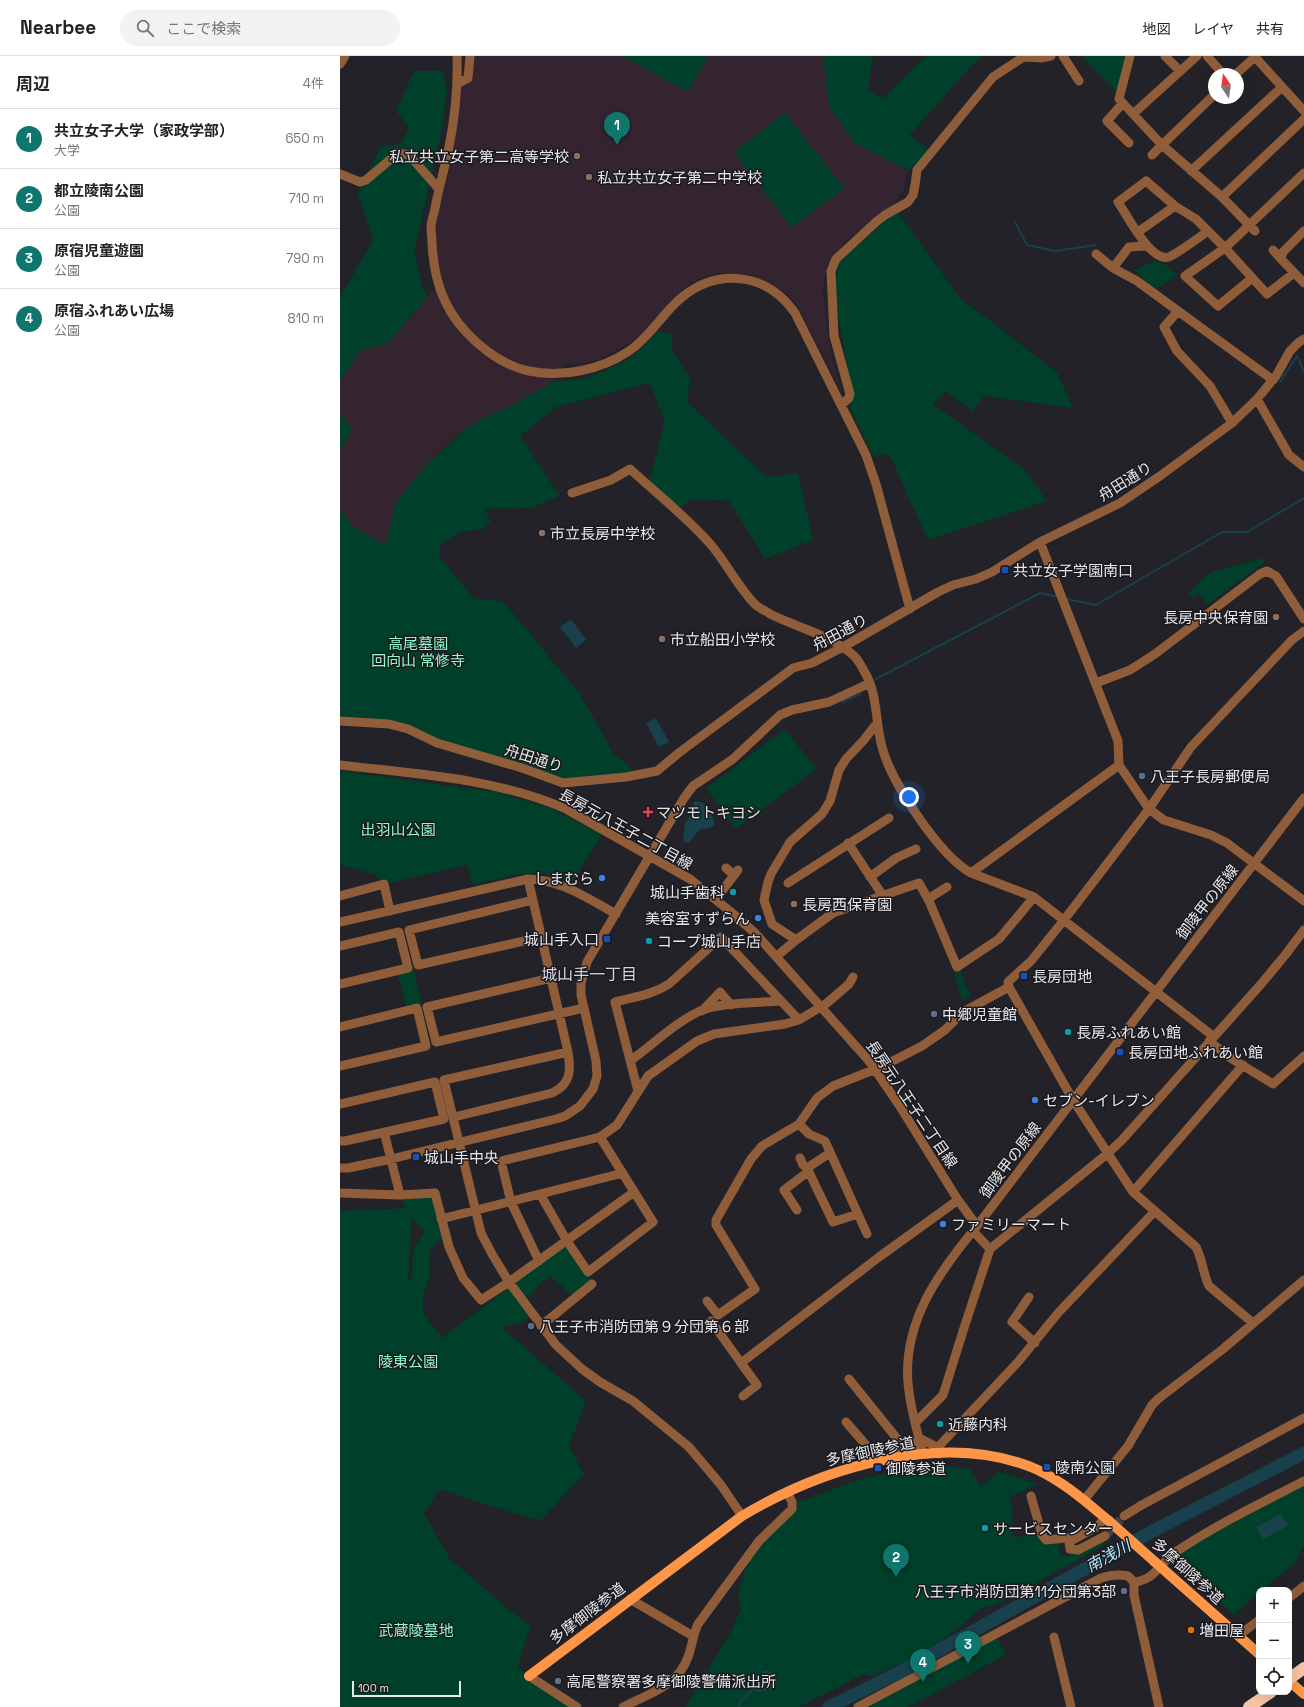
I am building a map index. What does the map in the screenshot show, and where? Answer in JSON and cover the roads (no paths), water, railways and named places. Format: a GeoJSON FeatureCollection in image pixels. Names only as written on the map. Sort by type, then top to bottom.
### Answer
{"type":"FeatureCollection","features":[{"type":"Feature","properties":{"kind":"highway"},"geometry":{"type":"LineString","coordinates":[[1292,1678],[1304,1668]]}},
{"type":"Feature","properties":{"kind":"highway"},"geometry":{"type":"LineString","coordinates":[[1249,1707],[1267,1695]]}},
{"type":"Feature","properties":{"kind":"main road","name":"多摩御陵参道"},"geometry":{"type":"LineString","coordinates":[[528,1676],[742,1516],[787,1492],[830,1474],[874,1462],[939,1451],[993,1456],[1027,1466],[1051,1477],[1084,1500],[1256,1651]]}},
{"type":"Feature","properties":{"kind":"main road"},"geometry":{"type":"LineString","coordinates":[[1292,1683],[1304,1694]]}},
{"type":"Feature","properties":{"kind":"street"},"geometry":{"type":"LineString","coordinates":[[340,64],[345,56]]}},
{"type":"Feature","properties":{"kind":"street"},"geometry":{"type":"LineString","coordinates":[[457,56],[457,84],[449,145],[431,226],[436,276],[448,309],[457,322],[487,352],[505,362],[528,371],[545,374],[568,373],[609,363],[629,351],[645,340],[679,300],[696,286],[715,280],[742,278],[770,289],[781,296],[795,313],[842,404],[866,455],[876,484],[910,608]]}},
{"type":"Feature","properties":{"kind":"street"},"geometry":{"type":"LineString","coordinates":[[457,84],[468,78],[470,56]]}},
{"type":"Feature","properties":{"kind":"street"},"geometry":{"type":"LineString","coordinates":[[842,404],[849,398],[850,394],[834,336],[831,292],[831,271],[833,266],[841,255],[884,215],[908,202],[915,185],[917,170],[993,77],[1006,67],[1025,56],[1040,58],[1051,56]]}},
{"type":"Feature","properties":{"kind":"street"},"geometry":{"type":"LineString","coordinates":[[1063,56],[1079,82]]}},
{"type":"Feature","properties":{"kind":"street"},"geometry":{"type":"LineString","coordinates":[[1130,56],[1118,99],[1162,146],[1222,197],[1252,228]]}},
{"type":"Feature","properties":{"kind":"street"},"geometry":{"type":"LineString","coordinates":[[1165,56],[1180,71]]}},
{"type":"Feature","properties":{"kind":"street"},"geometry":{"type":"LineString","coordinates":[[1133,114],[1197,56]]}},
{"type":"Feature","properties":{"kind":"street"},"geometry":{"type":"LineString","coordinates":[[1207,56],[1218,68]]}},
{"type":"Feature","properties":{"kind":"street"},"geometry":{"type":"LineString","coordinates":[[1242,68],[1255,56],[1304,111]]}},
{"type":"Feature","properties":{"kind":"street"},"geometry":{"type":"LineString","coordinates":[[1190,171],[1282,87]]}},
{"type":"Feature","properties":{"kind":"street"},"geometry":{"type":"LineString","coordinates":[[1152,155],[1208,101]]}},
{"type":"Feature","properties":{"kind":"street"},"geometry":{"type":"LineString","coordinates":[[1123,104],[1107,121],[1129,143]]}},
{"type":"Feature","properties":{"kind":"street"},"geometry":{"type":"LineString","coordinates":[[1222,197],[1304,119]]}},
{"type":"Feature","properties":{"kind":"street"},"geometry":{"type":"LineString","coordinates":[[340,174],[360,182],[366,180],[398,153],[405,153],[409,155],[439,189]]}},
{"type":"Feature","properties":{"kind":"street"},"geometry":{"type":"LineString","coordinates":[[1251,279],[1218,306],[1185,276],[1252,228],[1304,173]]}},
{"type":"Feature","properties":{"kind":"street"},"geometry":{"type":"LineString","coordinates":[[1208,231],[1168,257],[1159,256],[1146,246],[1118,202],[1146,182],[1175,206],[1196,219],[1208,231],[1224,248],[1251,279],[1267,294],[1294,273]]}},
{"type":"Feature","properties":{"kind":"street"},"geometry":{"type":"LineString","coordinates":[[1138,232],[1175,206]]}},
{"type":"Feature","properties":{"kind":"street"},"geometry":{"type":"LineString","coordinates":[[1281,260],[1282,252],[1304,231]]}},
{"type":"Feature","properties":{"kind":"street"},"geometry":{"type":"LineString","coordinates":[[1113,268],[1129,247],[1146,246]]}},
{"type":"Feature","properties":{"kind":"street"},"geometry":{"type":"LineString","coordinates":[[1273,250],[1304,283]]}},
{"type":"Feature","properties":{"kind":"street"},"geometry":{"type":"LineString","coordinates":[[1096,254],[1113,268],[1138,281],[1273,380]]}},
{"type":"Feature","properties":{"kind":"street"},"geometry":{"type":"LineString","coordinates":[[1178,311],[1164,327],[1177,351],[1210,386],[1232,423]]}},
{"type":"Feature","properties":{"kind":"street","name":"舟田通り"},"geometry":{"type":"LineString","coordinates":[[340,721],[389,724],[408,729],[437,742],[564,783],[657,772],[680,752],[793,668],[812,663],[953,585],[976,579],[992,572],[1040,542],[1120,503],[1160,476],[1232,423],[1257,399],[1273,380],[1290,351],[1304,339]]}},
{"type":"Feature","properties":{"kind":"street"},"geometry":{"type":"LineString","coordinates":[[1257,399],[1289,455],[1304,467]]}},
{"type":"Feature","properties":{"kind":"street"},"geometry":{"type":"LineString","coordinates":[[572,493],[611,480],[630,469],[711,545],[728,566],[735,580],[757,606],[783,621],[843,647],[853,655],[865,672],[870,683],[876,705],[881,746],[888,766],[897,784],[944,851],[964,869],[1034,897],[1156,990],[1211,1038],[1232,1059],[1273,1084],[1304,1056]]}},
{"type":"Feature","properties":{"kind":"street"},"geometry":{"type":"LineString","coordinates":[[1040,542],[1118,741],[1120,765],[1149,809],[1164,820],[1211,835],[1222,841],[1304,901]]}},
{"type":"Feature","properties":{"kind":"street"},"geometry":{"type":"LineString","coordinates":[[1096,683],[1130,670],[1155,654],[1260,574],[1267,571],[1276,576],[1304,619]]}},
{"type":"Feature","properties":{"kind":"street"},"geometry":{"type":"LineString","coordinates":[[1253,1323],[1209,1286],[1206,1280],[1200,1255],[1196,1248],[1133,1192],[1073,1100],[1008,987],[1008,982],[1030,962],[1064,920],[1149,809],[1190,747],[1292,640],[1304,631]]}},
{"type":"Feature","properties":{"kind":"street"},"geometry":{"type":"LineString","coordinates":[[340,1168],[348,1168],[391,1159],[556,1119],[565,1116],[580,1106],[592,1089],[597,1076],[596,1061],[584,1008],[581,983],[587,962],[678,807],[693,786],[733,759],[775,719],[792,710],[829,702],[870,683]]}},
{"type":"Feature","properties":{"kind":"street"},"geometry":{"type":"LineString","coordinates":[[796,940],[772,924],[764,900],[768,882],[771,874],[790,842],[822,814],[830,801],[839,770],[846,758],[864,741],[877,723]]}},
{"type":"Feature","properties":{"kind":"street","name":"長房元八王子二丁目線"},"geometry":{"type":"LineString","coordinates":[[340,765],[478,782],[518,791],[566,809],[690,879],[754,933],[777,956],[875,1069],[975,1228],[990,1249]]}},
{"type":"Feature","properties":{"kind":"street"},"geometry":{"type":"LineString","coordinates":[[971,873],[1120,765]]}},
{"type":"Feature","properties":{"kind":"street","name":"御陵甲の原線"},"geometry":{"type":"LineString","coordinates":[[923,1454],[909,1394],[907,1368],[914,1326],[922,1303],[934,1283],[975,1228],[1304,798]]}},
{"type":"Feature","properties":{"kind":"street"},"geometry":{"type":"LineString","coordinates":[[788,883],[889,818]]}},
{"type":"Feature","properties":{"kind":"street"},"geometry":{"type":"LineString","coordinates":[[848,843],[883,896]]}},
{"type":"Feature","properties":{"kind":"street"},"geometry":{"type":"LineString","coordinates":[[870,877],[896,858],[916,849]]}},
{"type":"Feature","properties":{"kind":"street"},"geometry":{"type":"LineString","coordinates":[[716,900],[736,872],[726,868]]}},
{"type":"Feature","properties":{"kind":"street"},"geometry":{"type":"LineString","coordinates":[[340,922],[528,879],[542,880],[562,885],[616,914]]}},
{"type":"Feature","properties":{"kind":"street"},"geometry":{"type":"LineString","coordinates":[[454,1117],[552,1093],[559,1090],[566,1082],[570,1071],[568,1052],[528,879]]}},
{"type":"Feature","properties":{"kind":"street"},"geometry":{"type":"LineString","coordinates":[[777,956],[833,913],[919,882],[957,967],[999,939],[1034,897]]}},
{"type":"Feature","properties":{"kind":"street"},"geometry":{"type":"LineString","coordinates":[[340,896],[384,884],[390,911]]}},
{"type":"Feature","properties":{"kind":"street"},"geometry":{"type":"LineString","coordinates":[[928,900],[947,888]]}},
{"type":"Feature","properties":{"kind":"street"},"geometry":{"type":"LineString","coordinates":[[533,900],[409,930],[418,965],[541,937]]}},
{"type":"Feature","properties":{"kind":"street"},"geometry":{"type":"LineString","coordinates":[[915,1423],[943,1395],[990,1249],[1107,1154],[1122,1140],[1286,954],[1304,930]]}},
{"type":"Feature","properties":{"kind":"street"},"geometry":{"type":"LineString","coordinates":[[340,946],[399,932],[408,968],[340,984]]}},
{"type":"Feature","properties":{"kind":"street"},"geometry":{"type":"LineString","coordinates":[[638,1091],[615,1002],[654,993],[662,989],[721,937],[799,1020]]}},
{"type":"Feature","properties":{"kind":"street"},"geometry":{"type":"LineString","coordinates":[[539,1261],[510,1202],[500,1161],[600,1137],[616,1125],[648,1076],[697,1041],[714,1034],[785,1024],[799,1020],[822,1007],[849,984],[853,977]]}},
{"type":"Feature","properties":{"kind":"street"},"geometry":{"type":"LineString","coordinates":[[551,978],[427,1008],[436,1042],[584,1008]]}},
{"type":"Feature","properties":{"kind":"street"},"geometry":{"type":"LineString","coordinates":[[707,1301],[718,1315],[755,1289],[716,1225],[716,1220],[751,1159],[762,1146],[799,1124],[817,1098],[833,1086],[875,1069],[922,1046],[945,1030],[963,1012],[1008,987]]}},
{"type":"Feature","properties":{"kind":"street"},"geometry":{"type":"LineString","coordinates":[[702,1010],[720,992],[731,1005]]}},
{"type":"Feature","properties":{"kind":"street"},"geometry":{"type":"LineString","coordinates":[[630,1062],[686,1018],[702,1010],[731,1005],[780,1001]]}},
{"type":"Feature","properties":{"kind":"street"},"geometry":{"type":"LineString","coordinates":[[340,1027],[417,1008],[426,1046],[340,1066]]}},
{"type":"Feature","properties":{"kind":"street"},"geometry":{"type":"LineString","coordinates":[[568,1052],[444,1080],[481,1233],[509,1282],[556,1345],[582,1369],[600,1382],[633,1401],[688,1447],[721,1485],[742,1516]]}},
{"type":"Feature","properties":{"kind":"street"},"geometry":{"type":"LineString","coordinates":[[1133,1192],[1243,1065]]}},
{"type":"Feature","properties":{"kind":"street"},"geometry":{"type":"LineString","coordinates":[[340,1104],[435,1082],[444,1119],[340,1141]]}},
{"type":"Feature","properties":{"kind":"street"},"geometry":{"type":"LineString","coordinates":[[799,1124],[809,1134],[825,1141],[867,1234]]}},
{"type":"Feature","properties":{"kind":"street"},"geometry":{"type":"LineString","coordinates":[[384,1132],[400,1195]]}},
{"type":"Feature","properties":{"kind":"street"},"geometry":{"type":"LineString","coordinates":[[540,1194],[567,1241],[588,1272],[653,1222],[600,1137]]}},
{"type":"Feature","properties":{"kind":"street"},"geometry":{"type":"LineString","coordinates":[[797,1210],[784,1190],[808,1169],[830,1153]]}},
{"type":"Feature","properties":{"kind":"street"},"geometry":{"type":"LineString","coordinates":[[800,1158],[803,1165],[808,1169],[833,1222],[858,1214]]}},
{"type":"Feature","properties":{"kind":"street"},"geometry":{"type":"LineString","coordinates":[[441,1219],[623,1173]]}},
{"type":"Feature","properties":{"kind":"street"},"geometry":{"type":"LineString","coordinates":[[340,1193],[400,1195],[435,1193],[449,1247],[463,1278],[481,1300],[539,1261],[634,1192]]}},
{"type":"Feature","properties":{"kind":"street"},"geometry":{"type":"LineString","coordinates":[[741,1363],[879,1257],[958,1200]]}},
{"type":"Feature","properties":{"kind":"street"},"geometry":{"type":"LineString","coordinates":[[901,1457],[914,1446],[919,1438],[939,1451],[946,1440],[1035,1343],[1059,1312],[1155,1211]]}},
{"type":"Feature","properties":{"kind":"street"},"geometry":{"type":"LineString","coordinates":[[1084,1500],[1128,1446],[1158,1399],[1223,1348],[1304,1280]]}},
{"type":"Feature","properties":{"kind":"street"},"geometry":{"type":"LineString","coordinates":[[541,1326],[592,1284]]}},
{"type":"Feature","properties":{"kind":"street"},"geometry":{"type":"LineString","coordinates":[[1029,1297],[1012,1322],[1035,1343]]}},
{"type":"Feature","properties":{"kind":"street"},"geometry":{"type":"LineString","coordinates":[[711,1320],[757,1386],[743,1396]]}},
{"type":"Feature","properties":{"kind":"street"},"geometry":{"type":"LineString","coordinates":[[849,1379],[899,1441],[901,1457]]}},
{"type":"Feature","properties":{"kind":"street"},"geometry":{"type":"LineString","coordinates":[[1124,1516],[1304,1418]]}},
{"type":"Feature","properties":{"kind":"street"},"geometry":{"type":"LineString","coordinates":[[846,1422],[872,1452],[874,1462]]}},
{"type":"Feature","properties":{"kind":"street"},"geometry":{"type":"LineString","coordinates":[[946,1440],[957,1453]]}},
{"type":"Feature","properties":{"kind":"street"},"geometry":{"type":"LineString","coordinates":[[1134,1582],[1144,1581],[1150,1578],[1157,1564],[1206,1533],[1304,1481]]}},
{"type":"Feature","properties":{"kind":"street"},"geometry":{"type":"LineString","coordinates":[[623,1707],[662,1688],[676,1677],[688,1657],[693,1636],[698,1624],[759,1541],[792,1509],[792,1502],[787,1492]]}},
{"type":"Feature","properties":{"kind":"street"},"geometry":{"type":"LineString","coordinates":[[1031,1496],[1042,1535],[1046,1540],[1076,1537]]}},
{"type":"Feature","properties":{"kind":"street"},"geometry":{"type":"LineString","coordinates":[[1105,1536],[1078,1550],[1070,1549],[1069,1542],[1107,1520]]}},
{"type":"Feature","properties":{"kind":"street"},"geometry":{"type":"LineString","coordinates":[[858,1707],[1101,1578],[1110,1575],[1125,1575],[1134,1582],[1134,1595],[1159,1707]]}},
{"type":"Feature","properties":{"kind":"street"},"geometry":{"type":"LineString","coordinates":[[1292,1596],[1304,1586]]}},
{"type":"Feature","properties":{"kind":"street"},"geometry":{"type":"LineString","coordinates":[[630,1599],[693,1636]]}},
{"type":"Feature","properties":{"kind":"street"},"geometry":{"type":"LineString","coordinates":[[1238,1636],[1256,1622]]}},
{"type":"Feature","properties":{"kind":"street"},"geometry":{"type":"LineString","coordinates":[[1054,1637],[1070,1707]]}},
{"type":"Feature","properties":{"kind":"street"},"geometry":{"type":"LineString","coordinates":[[528,1676],[578,1707]]}},
{"type":"Feature","properties":{"kind":"water"},"geometry":{"type":"Polygon","coordinates":[[[571,619],[586,640],[576,648],[560,627],[571,619]]]}},
{"type":"Feature","properties":{"kind":"water"},"geometry":{"type":"Polygon","coordinates":[[[656,718],[669,742],[659,747],[646,723],[656,718]]]}},
{"type":"Feature","properties":{"kind":"water"},"geometry":{"type":"Polygon","coordinates":[[[695,801],[704,803],[715,824],[713,827],[699,830],[689,843],[683,840],[685,824],[694,809],[693,803],[695,801]]]}},
{"type":"Feature","properties":{"kind":"water"},"geometry":{"type":"Polygon","coordinates":[[[1281,1514],[1288,1526],[1263,1539],[1256,1527],[1281,1514]]]}},
{"type":"Feature","properties":{"kind":"water"},"geometry":{"type":"Polygon","coordinates":[[[765,1670],[772,1673],[773,1680],[777,1684],[771,1690],[756,1691],[754,1688],[758,1681],[763,1680],[762,1672],[765,1670]]]}},
{"type":"Feature","properties":{"kind":"waterway"},"geometry":{"type":"LineString","coordinates":[[1015,222],[1027,245],[1055,251],[1096,245]]}},
{"type":"Feature","properties":{"kind":"waterway"},"geometry":{"type":"LineString","coordinates":[[1280,382],[1297,356],[1304,372]]}},
{"type":"Feature","properties":{"kind":"waterway"},"geometry":{"type":"LineString","coordinates":[[1066,599],[1096,605],[1222,532],[1247,532],[1304,498]]}},
{"type":"Feature","properties":{"kind":"waterway"},"geometry":{"type":"LineString","coordinates":[[876,679],[1040,593],[1059,597]]}},
{"type":"Feature","properties":{"kind":"waterway"},"geometry":{"type":"LineString","coordinates":[[842,702],[861,694]]}},
{"type":"Feature","properties":{"kind":"waterway","name":"南浅川"},"geometry":{"type":"LineString","coordinates":[[829,1707],[898,1673],[1151,1532],[1304,1453]]}},
{"type":"Feature","properties":{"kind":"waterway"},"geometry":{"type":"LineString","coordinates":[[739,1707],[740,1702],[754,1688]]}},
{"type":"Feature","properties":{"kind":"tunnel"},"geometry":{"type":"LineString","coordinates":[[1105,1536],[1124,1516]]}},
{"type":"Feature","properties":{"kind":"place","name":"共立女子大学（家政学部）"},"geometry":{"type":"Point","coordinates":[617,145]}},
{"type":"Feature","properties":{"kind":"place","name":"私立共立女子第二高等学校"},"geometry":{"type":"Point","coordinates":[577,156]}},
{"type":"Feature","properties":{"kind":"place","name":"私立共立女子第二中学校"},"geometry":{"type":"Point","coordinates":[589,177]}},
{"type":"Feature","properties":{"kind":"place","name":"市立長房中学校"},"geometry":{"type":"Point","coordinates":[542,533]}},
{"type":"Feature","properties":{"kind":"place","name":"共立女子学園南口"},"geometry":{"type":"Point","coordinates":[1005,570]}},
{"type":"Feature","properties":{"kind":"place","name":"長房中央保育園"},"geometry":{"type":"Point","coordinates":[1276,617]}},
{"type":"Feature","properties":{"kind":"place","name":"市立船田小学校"},"geometry":{"type":"Point","coordinates":[662,639]}},
{"type":"Feature","properties":{"kind":"place","name":"八王子長房郵便局"},"geometry":{"type":"Point","coordinates":[1142,776]}},
{"type":"Feature","properties":{"kind":"place","name":"マツモトキヨシ"},"geometry":{"type":"Point","coordinates":[648,812]}},
{"type":"Feature","properties":{"kind":"place","name":"しまむら"},"geometry":{"type":"Point","coordinates":[602,878]}},
{"type":"Feature","properties":{"kind":"place","name":"城山手歯科"},"geometry":{"type":"Point","coordinates":[733,892]}},
{"type":"Feature","properties":{"kind":"place","name":"長房西保育園"},"geometry":{"type":"Point","coordinates":[794,904]}},
{"type":"Feature","properties":{"kind":"place","name":"美容室すずらん"},"geometry":{"type":"Point","coordinates":[758,918]}},
{"type":"Feature","properties":{"kind":"place","name":"城山手入口"},"geometry":{"type":"Point","coordinates":[607,939]}},
{"type":"Feature","properties":{"kind":"place","name":"コープ城山手店"},"geometry":{"type":"Point","coordinates":[649,941]}},
{"type":"Feature","properties":{"kind":"place","name":"長房団地"},"geometry":{"type":"Point","coordinates":[1024,976]}},
{"type":"Feature","properties":{"kind":"place","name":"中郷児童館"},"geometry":{"type":"Point","coordinates":[934,1014]}},
{"type":"Feature","properties":{"kind":"place","name":"長房ふれあい館"},"geometry":{"type":"Point","coordinates":[1068,1032]}},
{"type":"Feature","properties":{"kind":"place","name":"長房団地ふれあい館"},"geometry":{"type":"Point","coordinates":[1120,1052]}},
{"type":"Feature","properties":{"kind":"place","name":"セブン-イレブン"},"geometry":{"type":"Point","coordinates":[1035,1100]}},
{"type":"Feature","properties":{"kind":"place","name":"城山手中央"},"geometry":{"type":"Point","coordinates":[416,1157]}},
{"type":"Feature","properties":{"kind":"place","name":"ファミリーマート"},"geometry":{"type":"Point","coordinates":[943,1224]}},
{"type":"Feature","properties":{"kind":"place","name":"八王子市消防団第９分団第６部"},"geometry":{"type":"Point","coordinates":[531,1326]}},
{"type":"Feature","properties":{"kind":"place","name":"近藤内科"},"geometry":{"type":"Point","coordinates":[940,1424]}},
{"type":"Feature","properties":{"kind":"place","name":"陵南公園"},"geometry":{"type":"Point","coordinates":[1047,1467]}},
{"type":"Feature","properties":{"kind":"place","name":"御陵参道"},"geometry":{"type":"Point","coordinates":[878,1468]}},
{"type":"Feature","properties":{"kind":"place","name":"サービスセンター"},"geometry":{"type":"Point","coordinates":[985,1528]}},
{"type":"Feature","properties":{"kind":"place","name":"都立陵南公園"},"geometry":{"type":"Point","coordinates":[896,1577]}},
{"type":"Feature","properties":{"kind":"place","name":"八王子市消防団第11分団第3部"},"geometry":{"type":"Point","coordinates":[1124,1591]}},
{"type":"Feature","properties":{"kind":"place","name":"増田屋"},"geometry":{"type":"Point","coordinates":[1191,1630]}},
{"type":"Feature","properties":{"kind":"place","name":"原宿児童遊園"},"geometry":{"type":"Point","coordinates":[968,1664]}},
{"type":"Feature","properties":{"kind":"place","name":"高尾警察署多摩御陵警備派出所"},"geometry":{"type":"Point","coordinates":[558,1681]}},
{"type":"Feature","properties":{"kind":"place","name":"原宿ふれあい広場"},"geometry":{"type":"Point","coordinates":[923,1682]}},
{"type":"Feature","properties":{"kind":"district","name":"城山手一丁目"},"geometry":{"type":"Point","coordinates":[589,974]}},
{"type":"Feature","properties":{"kind":"park label","name":"高尾墓園 回向山 常修寺"},"geometry":{"type":"Point","coordinates":[418,652]}},
{"type":"Feature","properties":{"kind":"park label","name":"出羽山公園"},"geometry":{"type":"Point","coordinates":[398,829]}},
{"type":"Feature","properties":{"kind":"park label","name":"陵東公園"},"geometry":{"type":"Point","coordinates":[408,1361]}},
{"type":"Feature","properties":{"kind":"park label","name":"武蔵陵墓地"},"geometry":{"type":"Point","coordinates":[416,1630]}}]}
